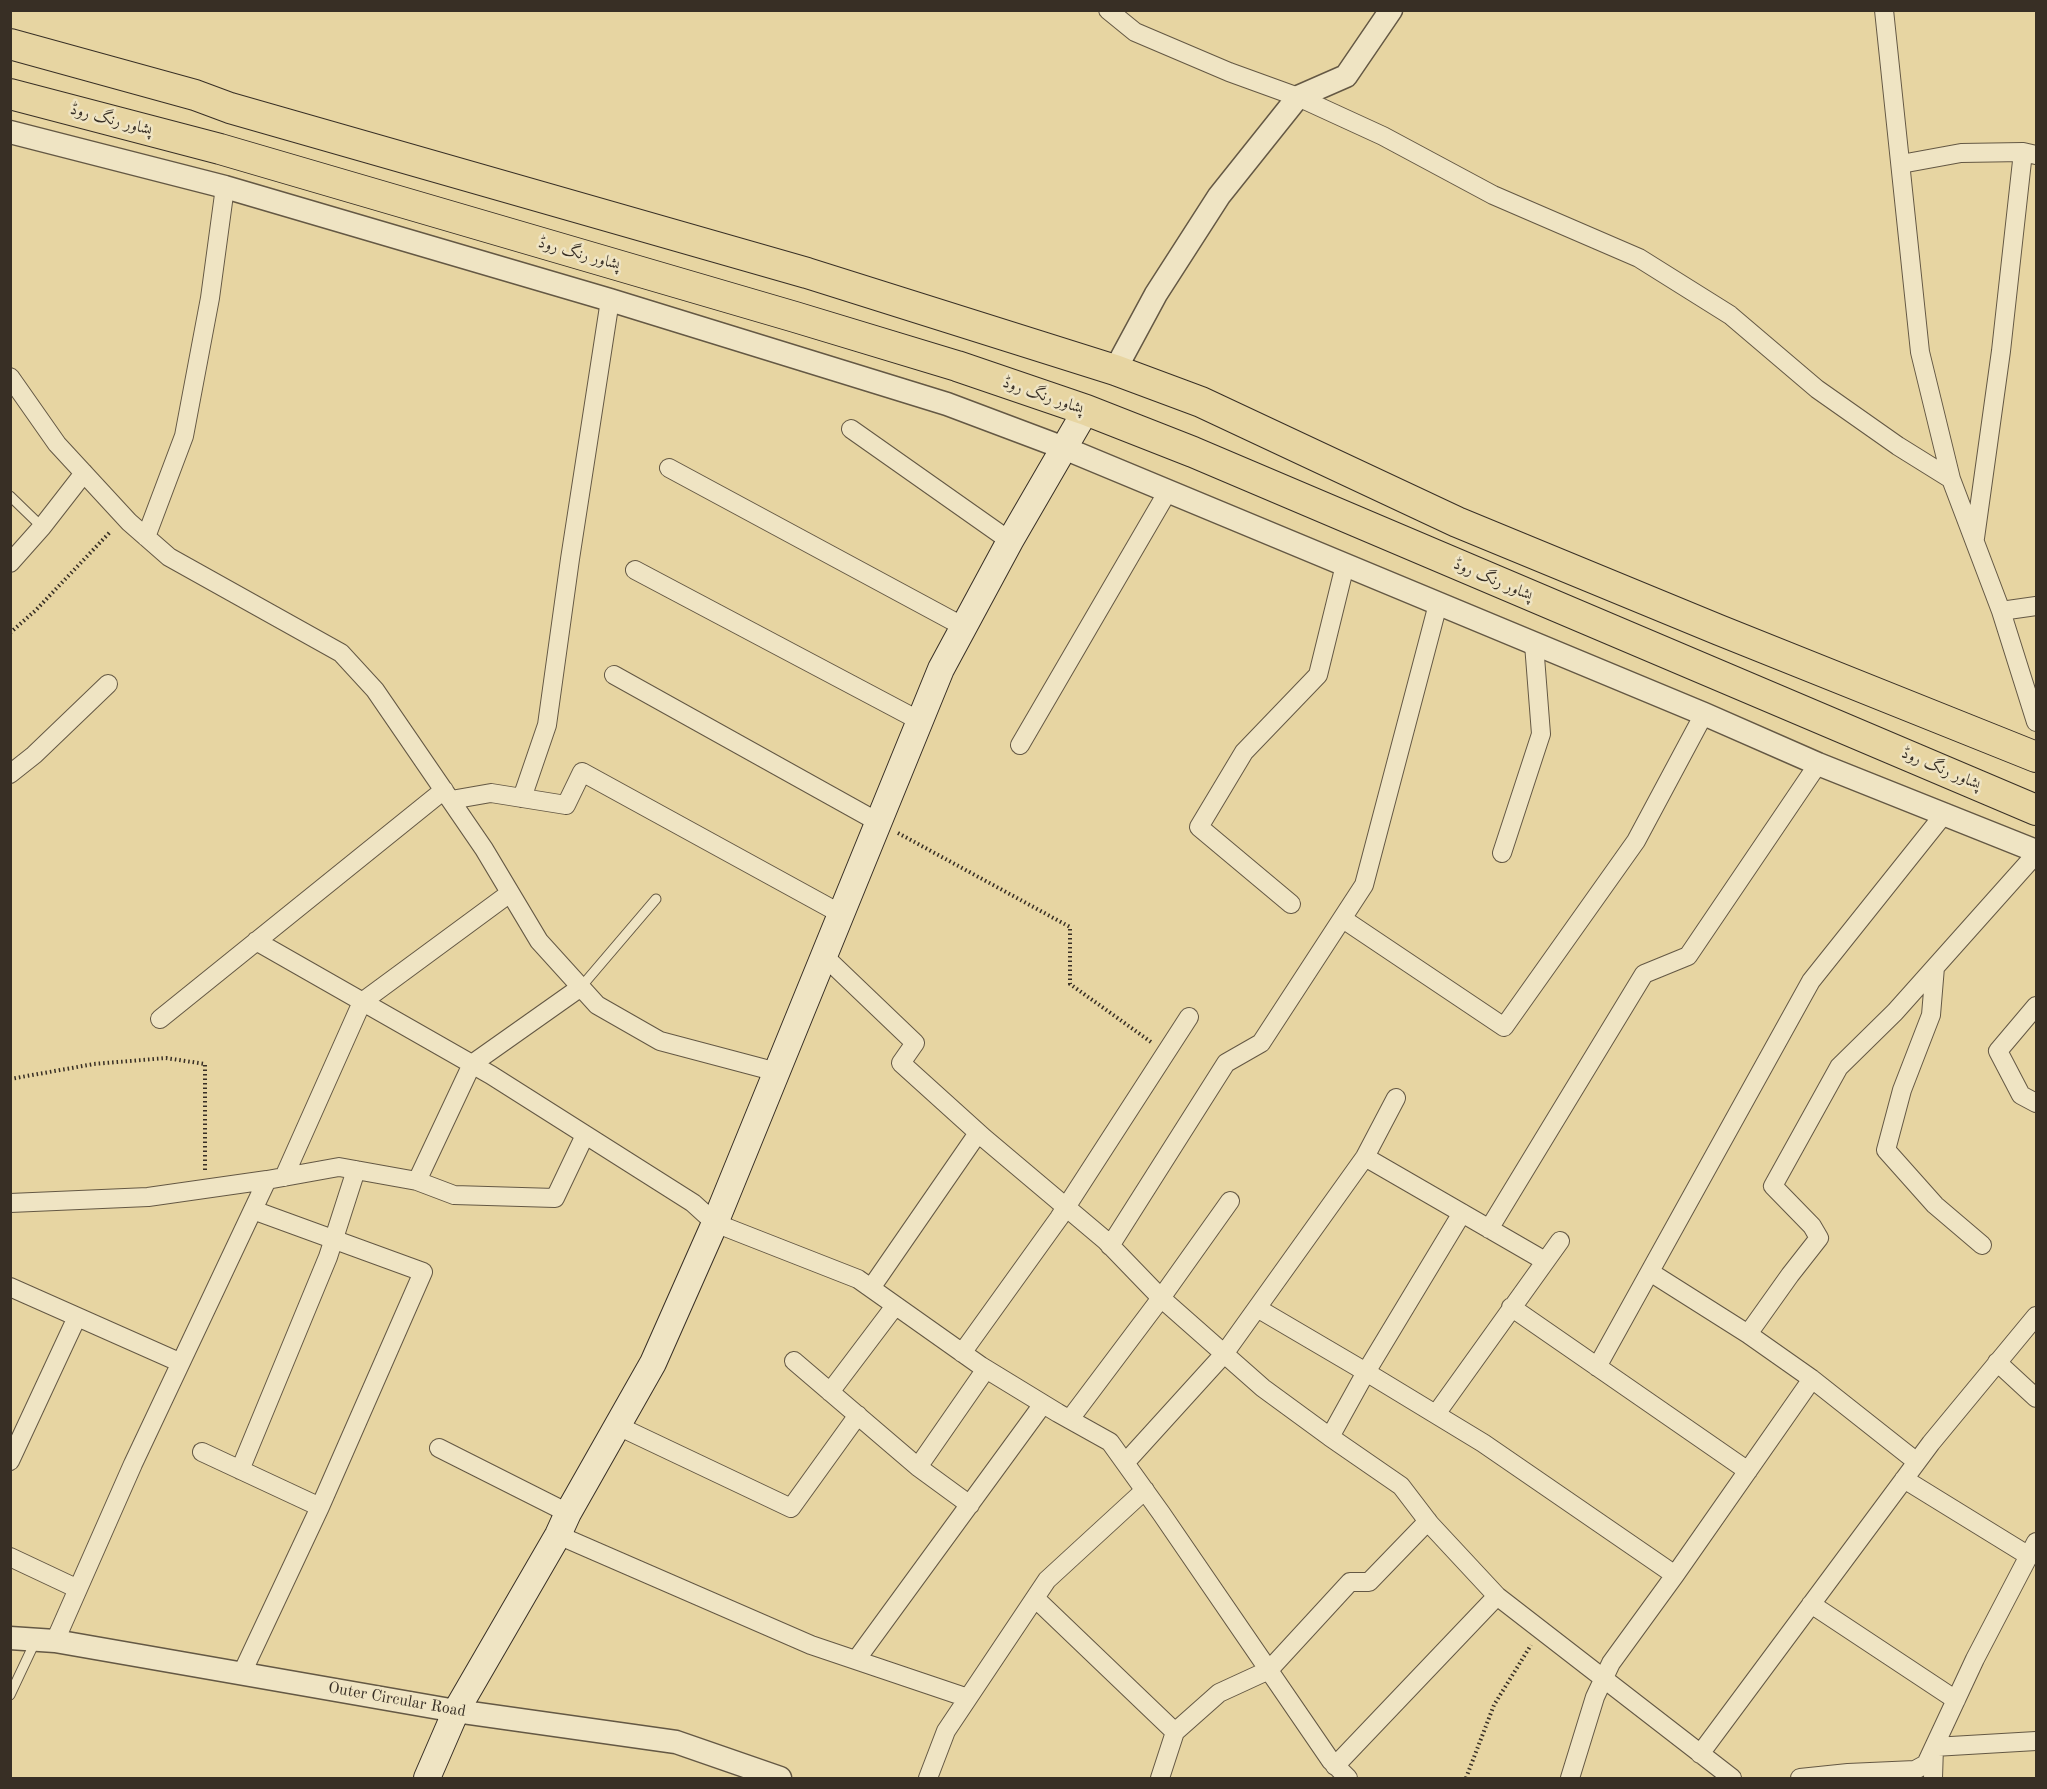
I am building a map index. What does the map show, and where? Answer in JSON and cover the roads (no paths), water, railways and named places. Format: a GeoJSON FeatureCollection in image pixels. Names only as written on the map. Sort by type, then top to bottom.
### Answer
{"type":"FeatureCollection","features":[{"type":"Feature","properties":{"kind":"highway"},"geometry":{"type":"LineString","coordinates":[[10,44],[195,95],[230,108],[807,273],[1115,370],[1201,402],[1457,522],[2037,758]]}},
{"type":"Feature","properties":{"kind":"highway","name":"پشاور رنگ روڈ"},"geometry":{"type":"LineString","coordinates":[[10,94],[220,149],[946,363],[1086,410],[1193,452],[2037,810]]}},
{"type":"Feature","properties":{"kind":"highway"},"geometry":{"type":"LineString","coordinates":[[184,139],[199,126],[204,113],[195,95]]}},
{"type":"Feature","properties":{"kind":"highway"},"geometry":{"type":"LineString","coordinates":[[220,149],[212,131],[218,117],[230,108]]}},
{"type":"Feature","properties":{"kind":"main road"},"geometry":{"type":"LineString","coordinates":[[427,1779],[456,1711],[653,1363],[715,1223],[941,669],[1010,541],[1086,410]]}},
{"type":"Feature","properties":{"kind":"street"},"geometry":{"type":"LineString","coordinates":[[1108,10],[1135,32],[1229,72],[1298,97],[1383,136],[1493,195],[1639,258],[1730,315],[1817,389],[1898,446],[1952,479]]}},
{"type":"Feature","properties":{"kind":"street"},"geometry":{"type":"LineString","coordinates":[[1115,370],[1156,294],[1219,196],[1298,97],[1346,76],[1391,10]]}},
{"type":"Feature","properties":{"kind":"street"},"geometry":{"type":"LineString","coordinates":[[1884,10],[1920,352],[1952,479],[2001,611],[2037,722]]}},
{"type":"Feature","properties":{"kind":"street"},"geometry":{"type":"LineString","coordinates":[[10,132],[225,187],[610,300],[947,404],[1064,448],[1704,714],[1818,764],[1945,813],[2037,852],[1895,1012],[1839,1067],[1773,1186],[1812,1226],[1819,1238],[1748,1334]]}},
{"type":"Feature","properties":{"kind":"street"},"geometry":{"type":"LineString","coordinates":[[1901,164],[1960,153],[2030,153],[1974,542]]}},
{"type":"Feature","properties":{"kind":"street"},"geometry":{"type":"LineString","coordinates":[[146,537],[184,436],[210,298],[225,187]]}},
{"type":"Feature","properties":{"kind":"street"},"geometry":{"type":"LineString","coordinates":[[522,798],[547,725],[610,300]]}},
{"type":"Feature","properties":{"kind":"street"},"geometry":{"type":"LineString","coordinates":[[10,377],[57,444],[124,517],[169,557],[341,653],[375,690],[484,849],[539,941],[597,1005],[660,1041],[777,1072]]}},
{"type":"Feature","properties":{"kind":"street"},"geometry":{"type":"LineString","coordinates":[[851,429],[1010,541]]}},
{"type":"Feature","properties":{"kind":"street"},"geometry":{"type":"LineString","coordinates":[[669,468],[964,627]]}},
{"type":"Feature","properties":{"kind":"street"},"geometry":{"type":"LineString","coordinates":[[10,563],[42,527],[84,473]]}},
{"type":"Feature","properties":{"kind":"street"},"geometry":{"type":"LineString","coordinates":[[1020,745],[1168,491]]}},
{"type":"Feature","properties":{"kind":"street"},"geometry":{"type":"LineString","coordinates":[[1291,904],[1199,827],[1244,752],[1318,675],[1345,565]]}},
{"type":"Feature","properties":{"kind":"street"},"geometry":{"type":"LineString","coordinates":[[635,570],[920,722]]}},
{"type":"Feature","properties":{"kind":"street"},"geometry":{"type":"LineString","coordinates":[[1110,1245],[1227,1063],[1261,1043],[1364,885],[1438,604]]}},
{"type":"Feature","properties":{"kind":"street"},"geometry":{"type":"LineString","coordinates":[[2001,611],[2037,606]]}},
{"type":"Feature","properties":{"kind":"street"},"geometry":{"type":"LineString","coordinates":[[1502,853],[1540,734],[1534,644]]}},
{"type":"Feature","properties":{"kind":"street"},"geometry":{"type":"LineString","coordinates":[[614,675],[878,822]]}},
{"type":"Feature","properties":{"kind":"street"},"geometry":{"type":"LineString","coordinates":[[10,774],[34,755],[108,684]]}},
{"type":"Feature","properties":{"kind":"street"},"geometry":{"type":"LineString","coordinates":[[1343,919],[1504,1027],[1636,841],[1704,714]]}},
{"type":"Feature","properties":{"kind":"street"},"geometry":{"type":"LineString","coordinates":[[1490,1229],[1644,974],[1688,956],[1818,764]]}},
{"type":"Feature","properties":{"kind":"street"},"geometry":{"type":"LineString","coordinates":[[160,1019],[256,941],[447,795],[491,793],[566,805],[582,772],[841,914]]}},
{"type":"Feature","properties":{"kind":"street"},"geometry":{"type":"LineString","coordinates":[[1597,1367],[1811,981],[1945,813]]}},
{"type":"Feature","properties":{"kind":"street"},"geometry":{"type":"LineString","coordinates":[[46,1640],[78,1589],[179,1362],[253,1210],[276,1179],[362,1002],[510,893]]}},
{"type":"Feature","properties":{"kind":"street"},"geometry":{"type":"LineString","coordinates":[[256,941],[472,1064],[693,1203],[715,1223],[858,1279],[986,1369],[1110,1442],[1335,1766],[1348,1779]]}},
{"type":"Feature","properties":{"kind":"street"},"geometry":{"type":"LineString","coordinates":[[824,956],[915,1043],[901,1063],[978,1133],[1110,1245],[1161,1298],[1263,1388],[1401,1486],[1428,1521],[1497,1596],[1732,1779]]}},
{"type":"Feature","properties":{"kind":"street"},"geometry":{"type":"LineString","coordinates":[[1935,967],[1931,1015],[1902,1090],[1886,1150],[1935,1205],[1982,1245]]}},
{"type":"Feature","properties":{"kind":"street"},"geometry":{"type":"LineString","coordinates":[[417,1181],[472,1064],[581,987]]}},
{"type":"Feature","properties":{"kind":"street"},"geometry":{"type":"LineString","coordinates":[[2037,1006],[1998,1051],[2021,1095],[2037,1103]]}},
{"type":"Feature","properties":{"kind":"street"},"geometry":{"type":"LineString","coordinates":[[962,1353],[1067,1208],[1189,1017]]}},
{"type":"Feature","properties":{"kind":"street"},"geometry":{"type":"LineString","coordinates":[[1125,1463],[1224,1354],[1365,1157],[1396,1098]]}},
{"type":"Feature","properties":{"kind":"street"},"geometry":{"type":"LineString","coordinates":[[871,1288],[978,1133]]}},
{"type":"Feature","properties":{"kind":"street"},"geometry":{"type":"LineString","coordinates":[[10,1203],[148,1197],[276,1179],[339,1167],[417,1181],[454,1195],[555,1198],[585,1135]]}},
{"type":"Feature","properties":{"kind":"street"},"geometry":{"type":"LineString","coordinates":[[1365,1157],[1545,1262]]}},
{"type":"Feature","properties":{"kind":"street"},"geometry":{"type":"LineString","coordinates":[[240,1470],[333,1240],[356,1170]]}},
{"type":"Feature","properties":{"kind":"street"},"geometry":{"type":"LineString","coordinates":[[1070,1419],[1230,1201]]}},
{"type":"Feature","properties":{"kind":"street"},"geometry":{"type":"LineString","coordinates":[[242,1673],[320,1507],[423,1272],[253,1210]]}},
{"type":"Feature","properties":{"kind":"street"},"geometry":{"type":"LineString","coordinates":[[1330,1437],[1366,1372],[1462,1213]]}},
{"type":"Feature","properties":{"kind":"street"},"geometry":{"type":"LineString","coordinates":[[1436,1414],[1560,1241]]}},
{"type":"Feature","properties":{"kind":"street"},"geometry":{"type":"LineString","coordinates":[[1650,1272],[1748,1334],[1812,1379],[1917,1462]]}},
{"type":"Feature","properties":{"kind":"street"},"geometry":{"type":"LineString","coordinates":[[10,1287],[179,1362]]}},
{"type":"Feature","properties":{"kind":"street"},"geometry":{"type":"LineString","coordinates":[[830,1392],[895,1306]]}},
{"type":"Feature","properties":{"kind":"street"},"geometry":{"type":"LineString","coordinates":[[1511,1307],[1748,1471]]}},
{"type":"Feature","properties":{"kind":"street"},"geometry":{"type":"LineString","coordinates":[[1257,1308],[1483,1443],[1675,1575]]}},
{"type":"Feature","properties":{"kind":"street"},"geometry":{"type":"LineString","coordinates":[[1700,1754],[1917,1462],[2037,1316]]}},
{"type":"Feature","properties":{"kind":"street"},"geometry":{"type":"LineString","coordinates":[[10,1461],[77,1317]]}},
{"type":"Feature","properties":{"kind":"street"},"geometry":{"type":"LineString","coordinates":[[794,1361],[918,1467],[970,1505]]}},
{"type":"Feature","properties":{"kind":"street"},"geometry":{"type":"LineString","coordinates":[[1997,1362],[2037,1398]]}},
{"type":"Feature","properties":{"kind":"street"},"geometry":{"type":"LineString","coordinates":[[918,1467],[986,1369]]}},
{"type":"Feature","properties":{"kind":"street"},"geometry":{"type":"LineString","coordinates":[[1570,1779],[1595,1697],[1611,1663],[1812,1379]]}},
{"type":"Feature","properties":{"kind":"street"},"geometry":{"type":"LineString","coordinates":[[856,1660],[1043,1404]]}},
{"type":"Feature","properties":{"kind":"street"},"geometry":{"type":"LineString","coordinates":[[618,1426],[791,1508],[858,1415]]}},
{"type":"Feature","properties":{"kind":"street"},"geometry":{"type":"LineString","coordinates":[[439,1448],[563,1524],[811,1645],[968,1698]]}},
{"type":"Feature","properties":{"kind":"street"},"geometry":{"type":"LineString","coordinates":[[202,1452],[320,1507]]}},
{"type":"Feature","properties":{"kind":"street"},"geometry":{"type":"LineString","coordinates":[[1800,1779],[1848,1773],[1915,1770],[1926,1764],[1981,1648],[2033,1549],[1904,1479]]}},
{"type":"Feature","properties":{"kind":"street"},"geometry":{"type":"LineString","coordinates":[[928,1779],[946,1731],[1047,1580],[1145,1490]]}},
{"type":"Feature","properties":{"kind":"street"},"geometry":{"type":"LineString","coordinates":[[1160,1779],[1175,1732],[1220,1693],[1269,1670],[1350,1582],[1369,1582],[1428,1521]]}},
{"type":"Feature","properties":{"kind":"street"},"geometry":{"type":"LineString","coordinates":[[10,1557],[78,1589]]}},
{"type":"Feature","properties":{"kind":"street"},"geometry":{"type":"LineString","coordinates":[[1335,1766],[1497,1596]]}},
{"type":"Feature","properties":{"kind":"street"},"geometry":{"type":"LineString","coordinates":[[1035,1598],[1175,1732]]}},
{"type":"Feature","properties":{"kind":"street"},"geometry":{"type":"LineString","coordinates":[[1812,1604],[1956,1700]]}},
{"type":"Feature","properties":{"kind":"street","name":"Outer Circular Road"},"geometry":{"type":"LineString","coordinates":[[10,1638],[46,1640],[456,1711],[676,1743],[780,1779]]}},
{"type":"Feature","properties":{"kind":"street"},"geometry":{"type":"LineString","coordinates":[[1934,1747],[2037,1741]]}},
{"type":"Feature","properties":{"kind":"street"},"geometry":{"type":"LineString","coordinates":[[1933,1779],[1934,1747]]}},
{"type":"Feature","properties":{"kind":"lane"},"geometry":{"type":"LineString","coordinates":[[10,496],[42,527]]}},
{"type":"Feature","properties":{"kind":"lane"},"geometry":{"type":"LineString","coordinates":[[581,987],[656,899]]}},
{"type":"Feature","properties":{"kind":"lane"},"geometry":{"type":"LineString","coordinates":[[10,1695],[46,1640]]}}]}
